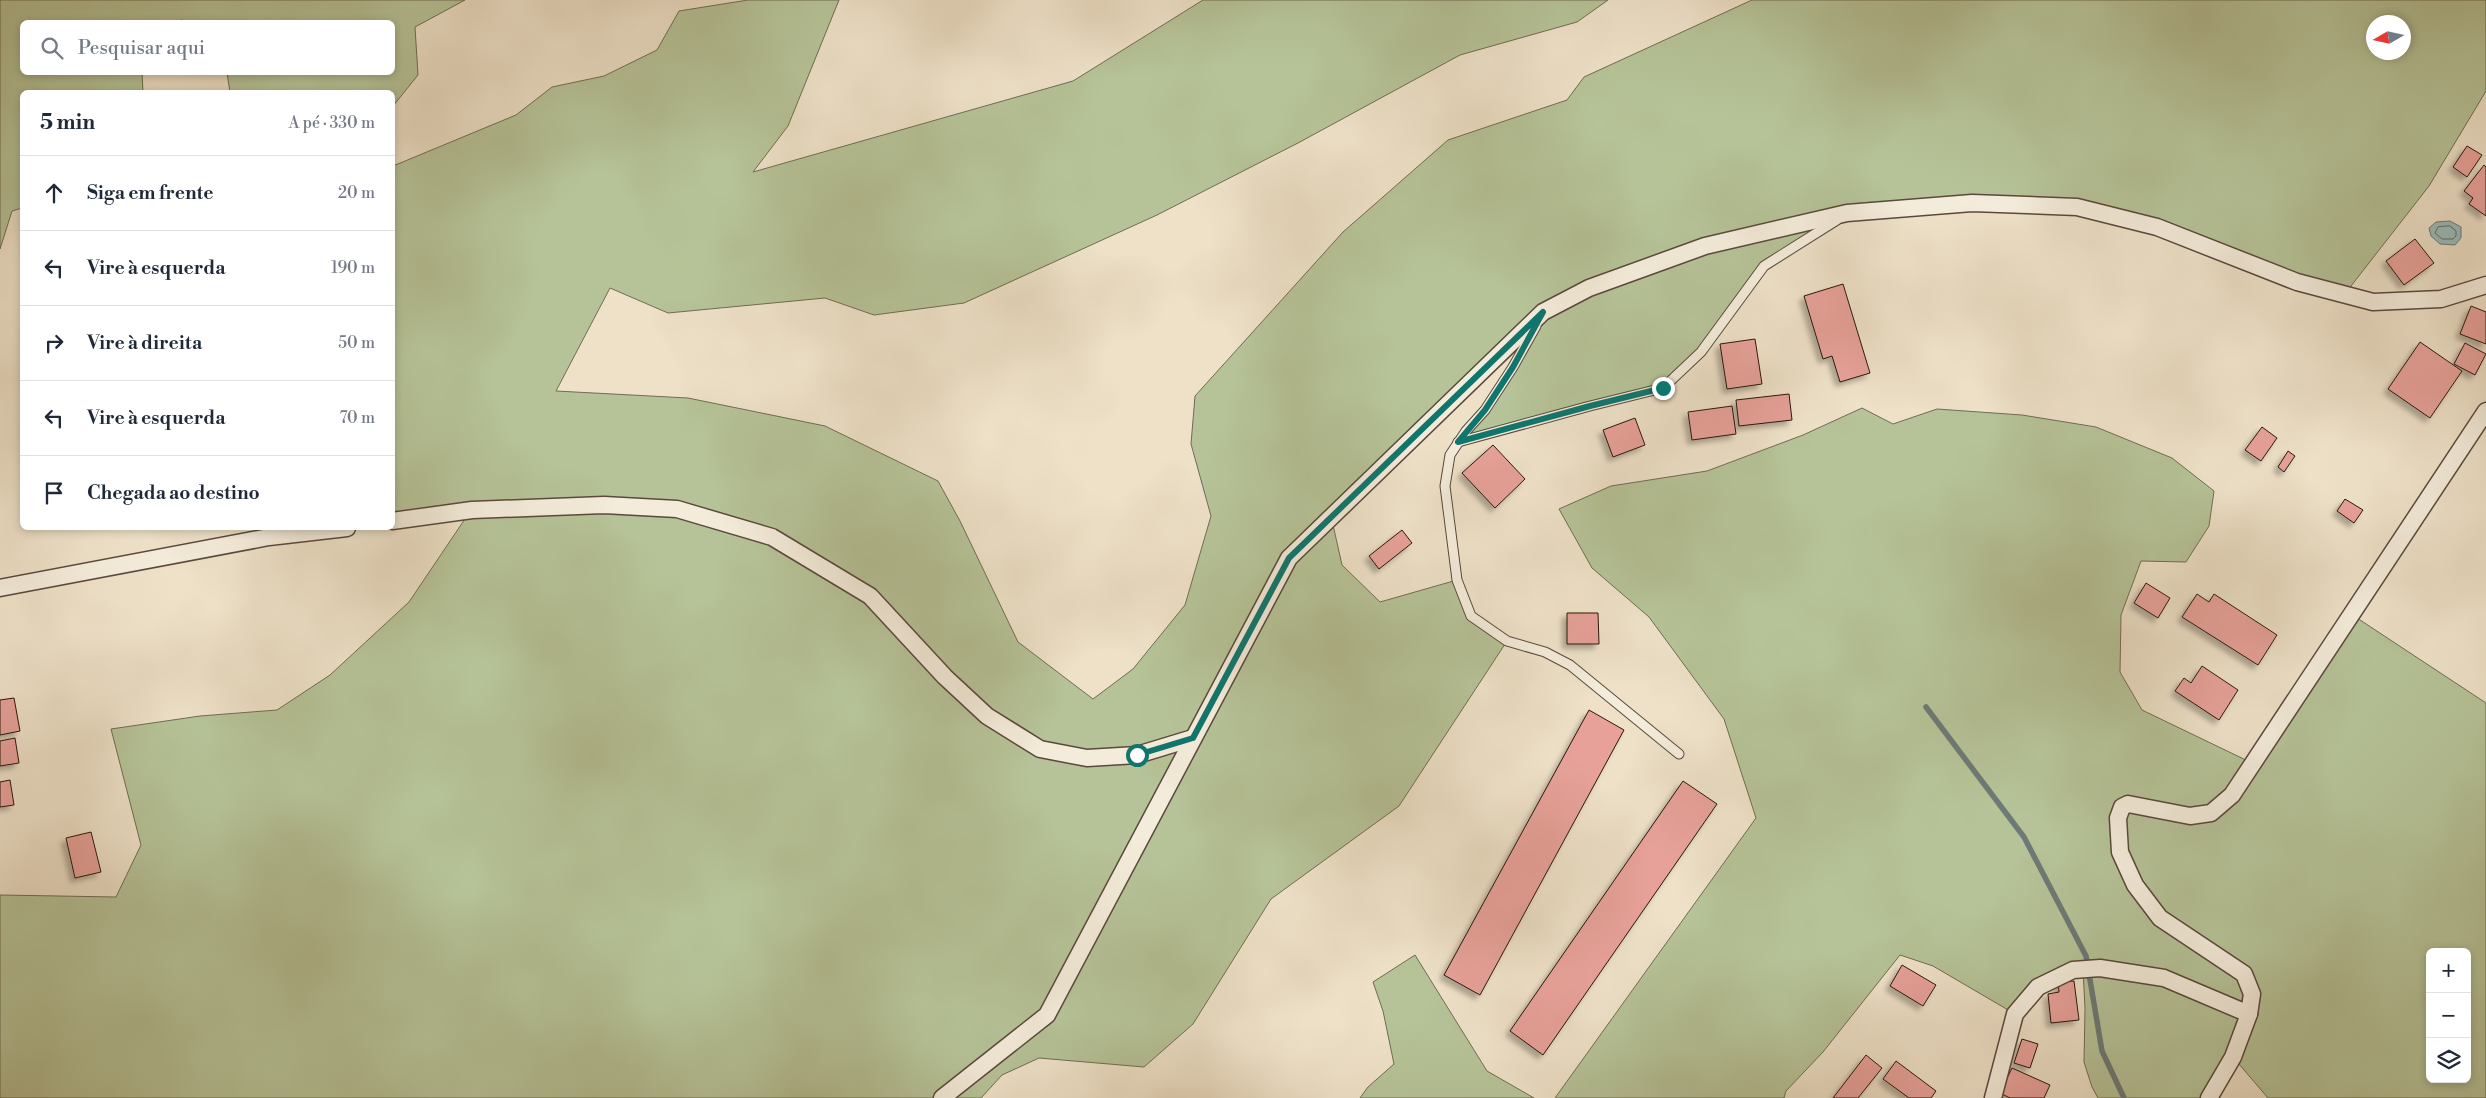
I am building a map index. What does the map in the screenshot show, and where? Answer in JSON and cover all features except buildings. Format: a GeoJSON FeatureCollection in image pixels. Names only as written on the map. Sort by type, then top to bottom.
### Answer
{"type":"FeatureCollection","features":[{"type":"Feature","properties":{"kind":"street"},"geometry":{"type":"LineString","coordinates":[[942,1098],[1047,1014],[1289,558],[1543,312],[1589,288],[1705,246],[1847,213],[1972,203],[2077,207],[2157,227],[2297,282],[2373,302],[2441,299],[2486,285]]}},
{"type":"Feature","properties":{"kind":"street"},"geometry":{"type":"LineString","coordinates":[[2209,1098],[2233,1057],[2250,1014],[2252,994],[2244,974],[2160,918],[2135,885],[2120,852],[2118,818],[2122,807],[2128,804],[2190,816],[2211,813],[2232,795],[2486,411]]}},
{"type":"Feature","properties":{"kind":"street"},"geometry":{"type":"LineString","coordinates":[[395,521],[472,510],[604,505],[677,510],[772,537],[870,596],[945,677],[987,716],[1040,750],[1087,758],[1137,755],[1193,738]]}},
{"type":"Feature","properties":{"kind":"street"},"geometry":{"type":"LineString","coordinates":[[0,588],[269,537],[318,530]]}},
{"type":"Feature","properties":{"kind":"street"},"geometry":{"type":"LineString","coordinates":[[1993,1098],[2015,1014],[2038,987],[2073,970],[2100,968],[2164,978],[2250,1014]]}},
{"type":"Feature","properties":{"kind":"lane"},"geometry":{"type":"LineString","coordinates":[[1458,442],[1663,388],[1701,352],[1764,266],[1847,213]]}},
{"type":"Feature","properties":{"kind":"lane"},"geometry":{"type":"LineString","coordinates":[[1543,312],[1513,367],[1485,410],[1458,442],[1450,455],[1445,486],[1457,580],[1470,616],[1507,641],[1546,652],[1570,665],[1679,754]]}},
{"type":"Feature","properties":{"kind":"green space"},"geometry":{"type":"Polygon","coordinates":[[[0,0],[465,0],[415,27],[418,75],[395,104],[395,90],[230,90],[227,75],[395,75],[395,20],[20,20],[20,75],[142,75],[143,90],[20,90],[20,209],[12,211],[0,249],[0,0]]]}},
{"type":"Feature","properties":{"kind":"green space"},"geometry":{"type":"Polygon","coordinates":[[[748,0],[839,0],[788,126],[753,172],[1073,81],[1203,0],[1608,0],[1577,22],[1460,55],[1298,143],[1157,215],[964,303],[874,315],[825,298],[668,313],[610,288],[556,391],[688,398],[825,426],[938,481],[960,521],[1018,642],[1093,699],[1133,669],[1185,605],[1211,516],[1191,444],[1195,396],[1343,232],[1448,140],[1567,100],[1584,77],[1752,0],[2486,0],[2486,91],[2429,186],[2344,295],[2077,207],[1847,213],[1764,266],[1701,352],[1663,388],[1458,442],[1485,410],[1542,314],[1331,516],[1342,565],[1380,602],[1457,580],[1471,616],[1507,641],[1399,806],[1271,899],[1193,1024],[1144,1067],[1039,1058],[1002,1075],[981,1098],[0,1098],[0,895],[116,897],[141,845],[111,729],[200,716],[277,710],[330,675],[409,602],[471,510],[395,521],[395,165],[516,115],[552,87],[604,76],[657,50],[679,11],[748,0]]]}},
{"type":"Feature","properties":{"kind":"green space"},"geometry":{"type":"Polygon","coordinates":[[[1862,408],[1893,424],[1937,409],[2022,415],[2096,427],[2172,458],[2214,491],[2209,526],[2186,562],[2141,561],[2121,615],[2120,672],[2142,710],[2252,763],[2351,614],[2486,703],[2486,1098],[2268,1098],[2233,1057],[2209,1098],[2098,1098],[2092,1087],[2084,1062],[2085,1009],[2083,969],[2073,970],[2015,1014],[1933,966],[1900,955],[1823,1052],[1786,1091],[1784,1098],[1555,1098],[1756,818],[1724,719],[1649,617],[1592,568],[1559,509],[1611,486],[1707,471],[1803,435],[1862,408]]]}},
{"type":"Feature","properties":{"kind":"green space"},"geometry":{"type":"Polygon","coordinates":[[[1415,955],[1487,1071],[1534,1098],[1360,1098],[1368,1087],[1394,1064],[1383,1011],[1373,982],[1415,955]]]}},
{"type":"Feature","properties":{"kind":"water"},"geometry":{"type":"Polygon","coordinates":[[[2450,221],[2461,227],[2461,238],[2455,245],[2440,244],[2431,236],[2429,228],[2436,222],[2450,221]]]}},
{"type":"Feature","properties":{"kind":"waterway"},"geometry":{"type":"LineString","coordinates":[[1926,707],[2024,837],[2086,956],[2102,1051],[2124,1098]]}},
{"type":"Feature","properties":{"kind":"route"},"geometry":{"type":"LineString","coordinates":[[1137,755],[1193,738],[1289,558],[1543,312],[1513,367],[1485,410],[1458,442],[1663,388]]}}]}
